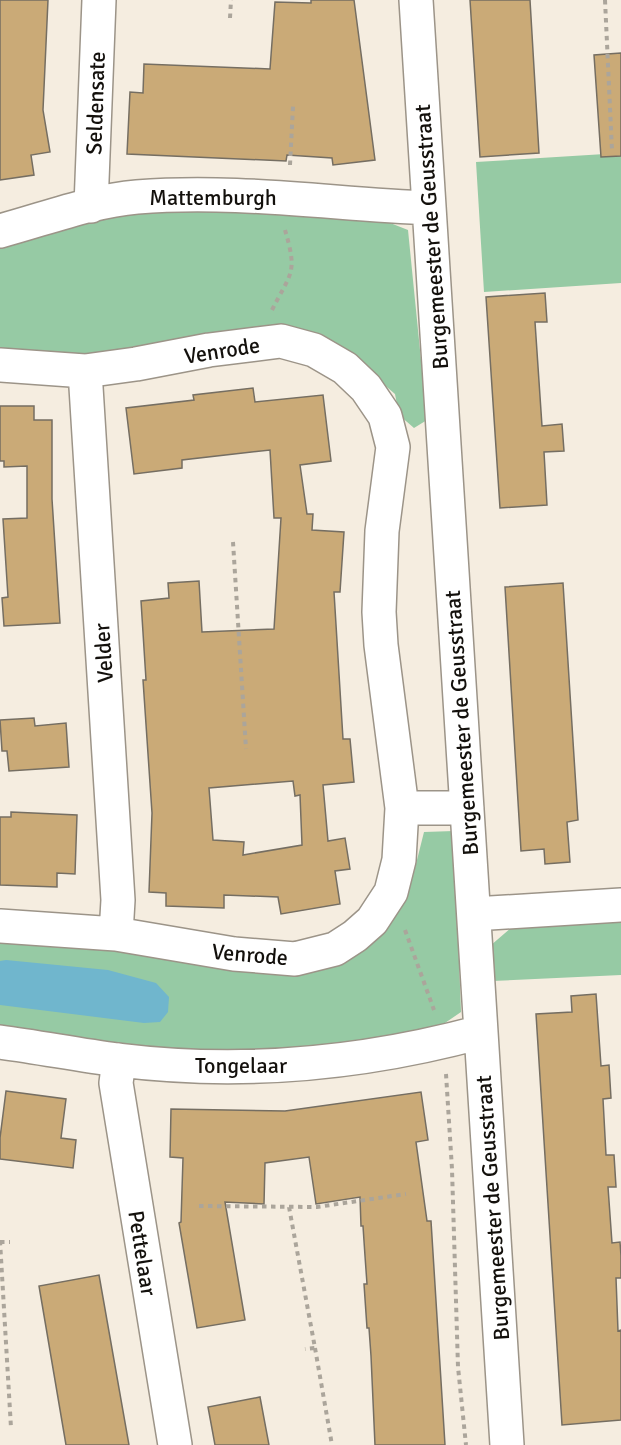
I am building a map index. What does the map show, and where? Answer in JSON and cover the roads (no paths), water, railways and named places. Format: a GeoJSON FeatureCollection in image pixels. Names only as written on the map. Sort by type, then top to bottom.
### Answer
{"type":"FeatureCollection","features":[{"type":"Feature","properties":{"kind":"street","name":"Seldensate"},"geometry":{"type":"LineString","coordinates":[[91,206],[99,0]]}},
{"type":"Feature","properties":{"kind":"street","name":"Burgemeester de Geusstraat"},"geometry":{"type":"LineString","coordinates":[[416,0],[507,1445]]}},
{"type":"Feature","properties":{"kind":"street","name":"Mattemburgh"},"geometry":{"type":"LineString","coordinates":[[0,231],[91,206],[135,197],[207,194],[286,197],[429,208]]}},
{"type":"Feature","properties":{"kind":"street","name":"Venrode"},"geometry":{"type":"LineString","coordinates":[[0,365],[85,371],[209,350],[281,341],[314,350],[345,368],[366,388],[385,416],[393,447],[382,531],[379,612],[381,645],[402,808],[399,860],[391,892],[372,921],[335,949],[295,959],[234,954],[116,934],[0,926]]}},
{"type":"Feature","properties":{"kind":"street","name":"Velder"},"geometry":{"type":"LineString","coordinates":[[85,371],[118,900],[116,934]]}},
{"type":"Feature","properties":{"kind":"street"},"geometry":{"type":"LineString","coordinates":[[393,447],[444,450]]}},
{"type":"Feature","properties":{"kind":"street"},"geometry":{"type":"LineString","coordinates":[[402,808],[467,808]]}},
{"type":"Feature","properties":{"kind":"street"},"geometry":{"type":"LineString","coordinates":[[474,914],[621,905]]}},
{"type":"Feature","properties":{"kind":"street","name":"Tongelaar"},"geometry":{"type":"LineString","coordinates":[[0,1042],[119,1060],[194,1066],[275,1066],[326,1062],[440,1043],[481,1032]]}},
{"type":"Feature","properties":{"kind":"street","name":"Pettelaar"},"geometry":{"type":"LineString","coordinates":[[119,1060],[116,1083],[175,1445]]}},
{"type":"Feature","properties":{"kind":"water"},"geometry":{"type":"Polygon","coordinates":[[[0,961],[108,970],[156,983],[169,997],[168,1012],[160,1022],[144,1023],[0,1005],[0,961]]]}}]}
